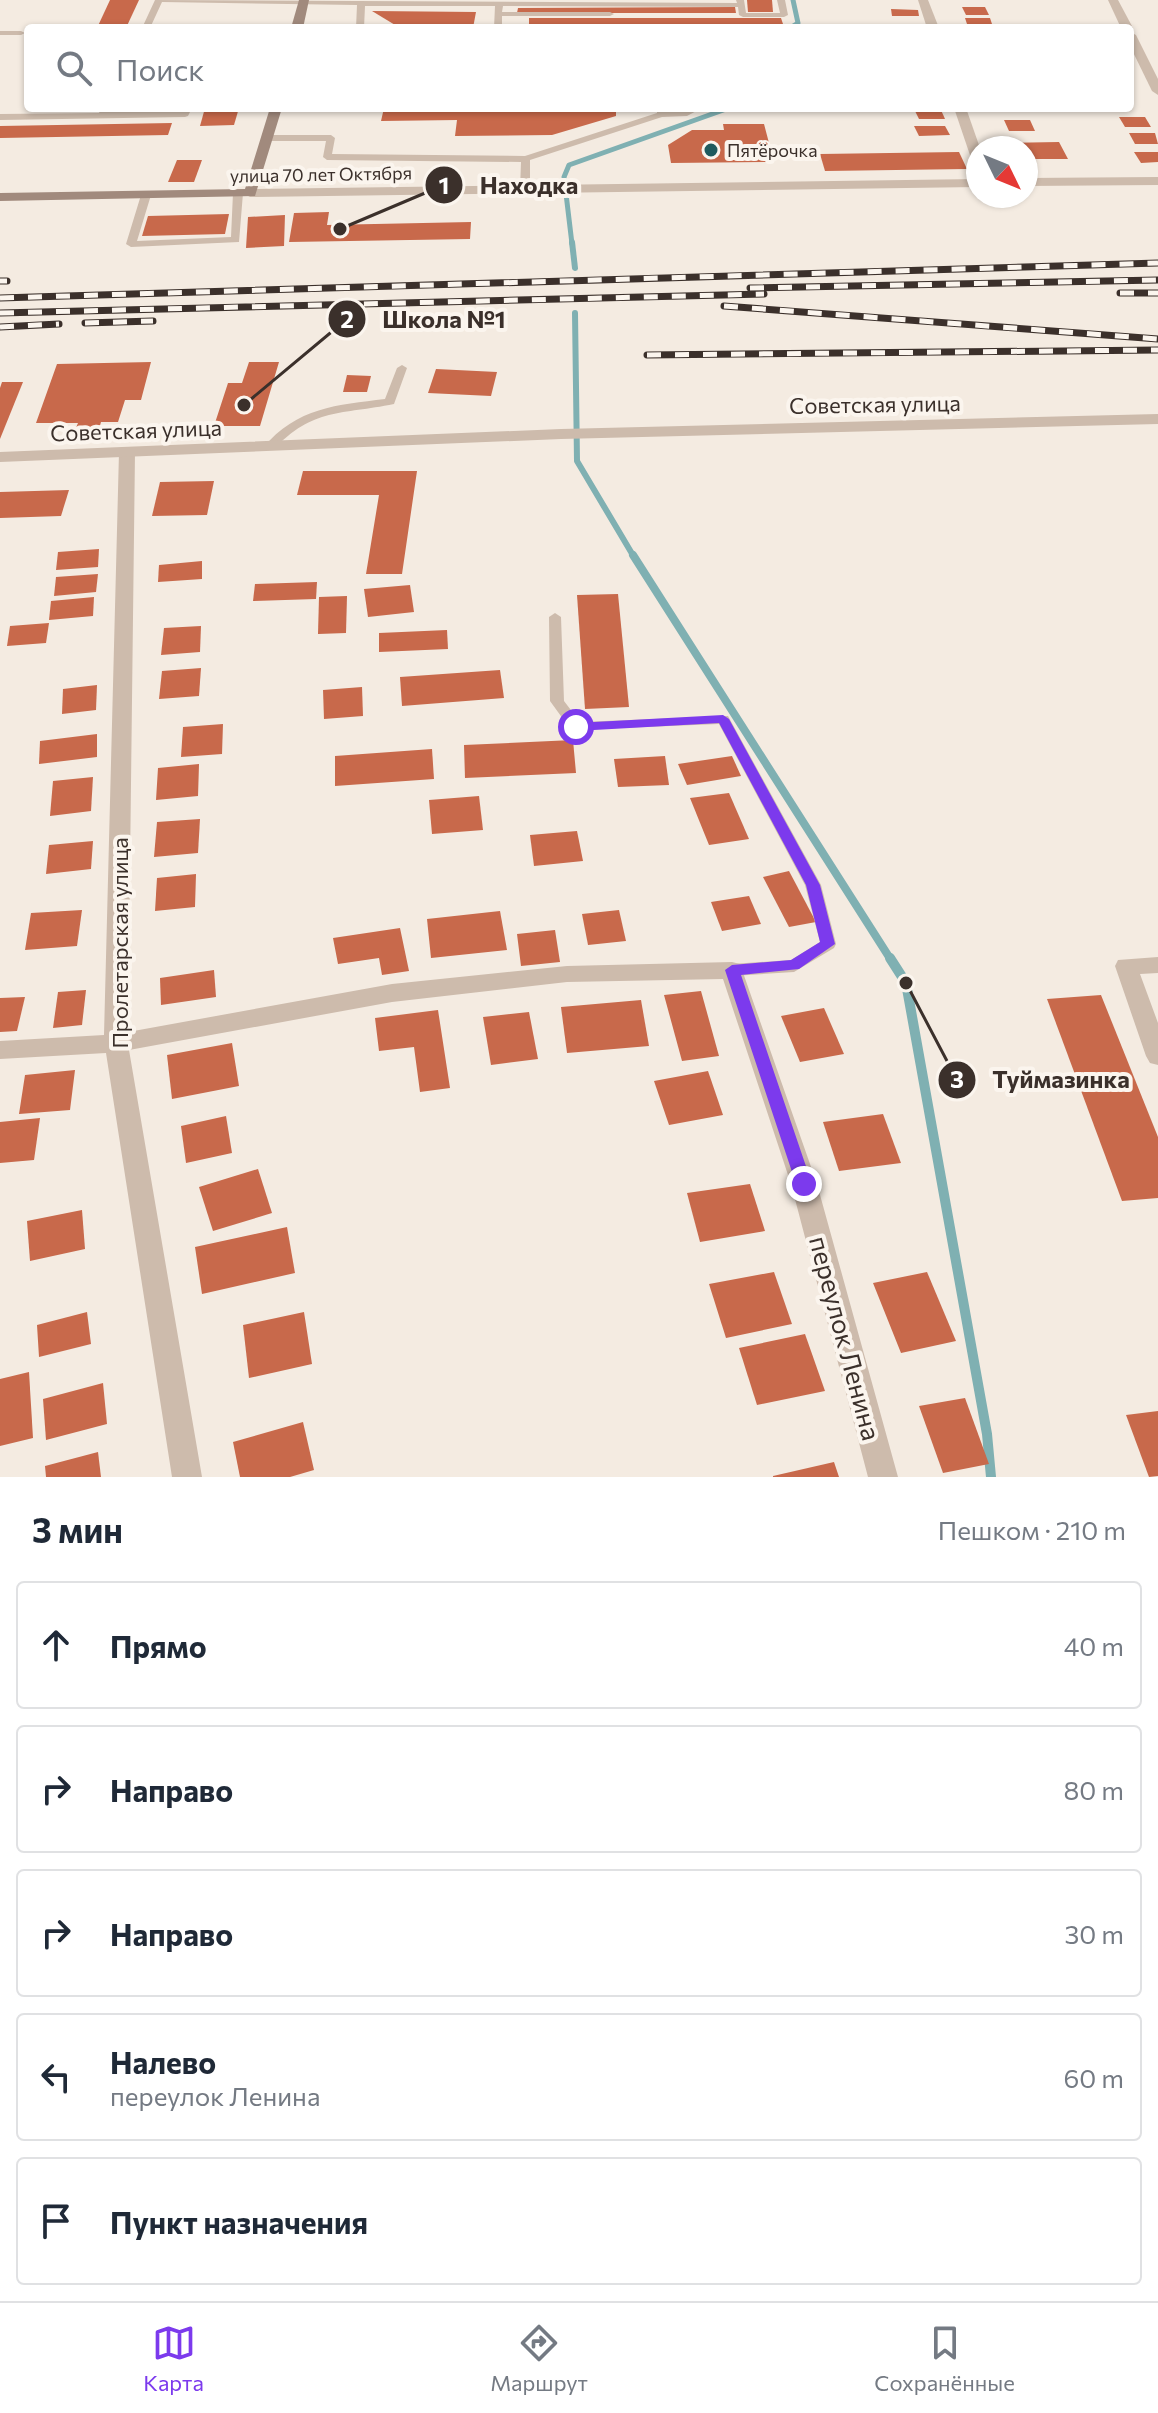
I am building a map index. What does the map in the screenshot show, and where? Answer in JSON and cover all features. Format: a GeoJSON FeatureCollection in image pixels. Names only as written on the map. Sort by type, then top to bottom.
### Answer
{"type":"FeatureCollection","features":[{"type":"Feature","properties":{"kind":"main road"},"geometry":{"type":"LineString","coordinates":[[298,24],[304,1]]}},
{"type":"Feature","properties":{"kind":"main road"},"geometry":{"type":"LineString","coordinates":[[244,193],[269,138],[275,112]]}},
{"type":"Feature","properties":{"kind":"main road","name":"улица 70 лет Октября"},"geometry":{"type":"LineString","coordinates":[[0,197],[244,193]]}},
{"type":"Feature","properties":{"kind":"street"},"geometry":{"type":"LineString","coordinates":[[923,0],[932,24]]}},
{"type":"Feature","properties":{"kind":"street"},"geometry":{"type":"LineString","coordinates":[[1113,0],[1125,24]]}},
{"type":"Feature","properties":{"kind":"street"},"geometry":{"type":"LineString","coordinates":[[1134,43],[1158,91]]}},
{"type":"Feature","properties":{"kind":"street"},"geometry":{"type":"LineString","coordinates":[[961,112],[970,136]]}},
{"type":"Feature","properties":{"kind":"street"},"geometry":{"type":"LineString","coordinates":[[1038,182],[1158,181]]}},
{"type":"Feature","properties":{"kind":"street","name":"улица 70 лет Октября"},"geometry":{"type":"LineString","coordinates":[[244,193],[966,183]]}},
{"type":"Feature","properties":{"kind":"street","name":"Советская улица"},"geometry":{"type":"LineString","coordinates":[[0,457],[561,434],[1158,419]]}},
{"type":"Feature","properties":{"kind":"street","name":"Пролетарская улица"},"geometry":{"type":"LineString","coordinates":[[127,452],[116,1043],[187,1477]]}},
{"type":"Feature","properties":{"kind":"street"},"geometry":{"type":"LineString","coordinates":[[1158,965],[1126,966],[1158,1056]]}},
{"type":"Feature","properties":{"kind":"street"},"geometry":{"type":"LineString","coordinates":[[0,1050],[116,1043],[392,993],[567,974],[732,970]]}},
{"type":"Feature","properties":{"kind":"street","name":"переулок Ленина"},"geometry":{"type":"LineString","coordinates":[[732,970],[804,1184],[883,1477]]}},
{"type":"Feature","properties":{"kind":"lane"},"geometry":{"type":"LineString","coordinates":[[148,24],[159,1],[697,3],[784,15],[781,0]]}},
{"type":"Feature","properties":{"kind":"lane"},"geometry":{"type":"LineString","coordinates":[[360,24],[361,3]]}},
{"type":"Feature","properties":{"kind":"lane"},"geometry":{"type":"LineString","coordinates":[[498,24],[499,4]]}},
{"type":"Feature","properties":{"kind":"lane"},"geometry":{"type":"LineString","coordinates":[[498,14],[741,7]]}},
{"type":"Feature","properties":{"kind":"lane"},"geometry":{"type":"LineString","coordinates":[[0,33],[21,33]]}},
{"type":"Feature","properties":{"kind":"lane"},"geometry":{"type":"LineString","coordinates":[[0,117],[186,112]]}},
{"type":"Feature","properties":{"kind":"lane"},"geometry":{"type":"LineString","coordinates":[[269,138],[331,138],[327,157],[526,159],[658,112]]}},
{"type":"Feature","properties":{"kind":"lane"},"geometry":{"type":"LineString","coordinates":[[525,190],[526,159]]}},
{"type":"Feature","properties":{"kind":"lane"},"geometry":{"type":"LineString","coordinates":[[146,195],[131,244],[236,240],[244,193]]}},
{"type":"Feature","properties":{"kind":"lane"},"geometry":{"type":"LineString","coordinates":[[269,448],[287,426],[324,411],[390,402],[402,368]]}},
{"type":"Feature","properties":{"kind":"lane"},"geometry":{"type":"LineString","coordinates":[[555,617],[557,701],[576,727],[723,719],[813,885],[828,944],[794,966],[732,970]]}},
{"type":"Feature","properties":{"kind":"building"},"geometry":{"type":"Polygon","coordinates":[[[110,0],[139,0],[128,24],[99,24],[110,0]]]}},
{"type":"Feature","properties":{"kind":"building"},"geometry":{"type":"Polygon","coordinates":[[[747,0],[772,0],[773,12],[748,12],[747,0]]]}},
{"type":"Feature","properties":{"kind":"building"},"geometry":{"type":"Polygon","coordinates":[[[735,7],[736,13],[517,13],[518,8],[735,7]]]}},
{"type":"Feature","properties":{"kind":"building"},"geometry":{"type":"Polygon","coordinates":[[[962,7],[985,7],[989,15],[966,15],[962,7]]]}},
{"type":"Feature","properties":{"kind":"building"},"geometry":{"type":"Polygon","coordinates":[[[891,9],[918,10],[919,16],[892,16],[891,9]]]}},
{"type":"Feature","properties":{"kind":"building"},"geometry":{"type":"Polygon","coordinates":[[[372,11],[476,12],[474,24],[393,24],[372,11]]]}},
{"type":"Feature","properties":{"kind":"building"},"geometry":{"type":"Polygon","coordinates":[[[529,18],[781,18],[783,24],[529,24],[529,18]]]}},
{"type":"Feature","properties":{"kind":"building"},"geometry":{"type":"Polygon","coordinates":[[[965,18],[990,18],[992,24],[967,24],[965,18]]]}},
{"type":"Feature","properties":{"kind":"building"},"geometry":{"type":"Polygon","coordinates":[[[204,112],[238,112],[234,125],[200,126],[204,112]]]}},
{"type":"Feature","properties":{"kind":"building"},"geometry":{"type":"Polygon","coordinates":[[[383,112],[616,112],[616,116],[552,135],[455,136],[457,120],[381,121],[383,112]]]}},
{"type":"Feature","properties":{"kind":"building"},"geometry":{"type":"Polygon","coordinates":[[[916,112],[942,112],[945,119],[919,119],[916,112]]]}},
{"type":"Feature","properties":{"kind":"building"},"geometry":{"type":"Polygon","coordinates":[[[1119,117],[1145,117],[1151,127],[1125,127],[1119,117]]]}},
{"type":"Feature","properties":{"kind":"building"},"geometry":{"type":"Polygon","coordinates":[[[1004,120],[1030,120],[1035,131],[1009,131],[1004,120]]]}},
{"type":"Feature","properties":{"kind":"building"},"geometry":{"type":"Polygon","coordinates":[[[172,123],[168,135],[0,138],[0,126],[172,123]]]}},
{"type":"Feature","properties":{"kind":"building"},"geometry":{"type":"Polygon","coordinates":[[[723,124],[764,124],[774,162],[671,163],[668,145],[692,130],[724,130],[723,124]]]}},
{"type":"Feature","properties":{"kind":"building"},"geometry":{"type":"Polygon","coordinates":[[[914,126],[945,126],[950,135],[919,136],[914,126]]]}},
{"type":"Feature","properties":{"kind":"building"},"geometry":{"type":"Polygon","coordinates":[[[1129,133],[1155,133],[1158,144],[1135,144],[1129,133]]]}},
{"type":"Feature","properties":{"kind":"building"},"geometry":{"type":"Polygon","coordinates":[[[1038,142],[1059,142],[1068,159],[1038,159],[1038,142]]]}},
{"type":"Feature","properties":{"kind":"building"},"geometry":{"type":"Polygon","coordinates":[[[959,152],[966,169],[825,171],[820,154],[959,152]]]}},
{"type":"Feature","properties":{"kind":"building"},"geometry":{"type":"Polygon","coordinates":[[[1134,152],[1158,152],[1158,162],[1141,163],[1134,152]]]}},
{"type":"Feature","properties":{"kind":"building"},"geometry":{"type":"Polygon","coordinates":[[[177,160],[202,160],[194,182],[168,182],[177,160]]]}},
{"type":"Feature","properties":{"kind":"building"},"geometry":{"type":"Polygon","coordinates":[[[329,212],[327,225],[471,222],[470,239],[289,242],[294,213],[329,212]]]}},
{"type":"Feature","properties":{"kind":"building"},"geometry":{"type":"Polygon","coordinates":[[[229,214],[225,234],[142,236],[148,216],[229,214]]]}},
{"type":"Feature","properties":{"kind":"building"},"geometry":{"type":"Polygon","coordinates":[[[285,215],[284,246],[246,248],[248,217],[285,215]]]}},
{"type":"Feature","properties":{"kind":"building"},"geometry":{"type":"Polygon","coordinates":[[[151,362],[141,400],[125,400],[118,422],[101,422],[99,429],[75,430],[78,423],[36,423],[57,364],[151,362]]]}},
{"type":"Feature","properties":{"kind":"building"},"geometry":{"type":"Polygon","coordinates":[[[249,362],[279,362],[260,426],[214,426],[228,383],[242,383],[249,362]]]}},
{"type":"Feature","properties":{"kind":"building"},"geometry":{"type":"Polygon","coordinates":[[[436,369],[497,372],[491,396],[428,393],[436,369]]]}},
{"type":"Feature","properties":{"kind":"building"},"geometry":{"type":"Polygon","coordinates":[[[347,375],[371,376],[367,392],[343,392],[347,375]]]}},
{"type":"Feature","properties":{"kind":"building"},"geometry":{"type":"Polygon","coordinates":[[[2,382],[23,382],[0,439],[0,388],[2,382]]]}},
{"type":"Feature","properties":{"kind":"building"},"geometry":{"type":"Polygon","coordinates":[[[303,471],[417,471],[402,574],[366,574],[379,495],[297,495],[303,471]]]}},
{"type":"Feature","properties":{"kind":"building"},"geometry":{"type":"Polygon","coordinates":[[[214,481],[207,515],[152,516],[160,482],[214,481]]]}},
{"type":"Feature","properties":{"kind":"building"},"geometry":{"type":"Polygon","coordinates":[[[69,490],[61,516],[0,518],[0,492],[69,490]]]}},
{"type":"Feature","properties":{"kind":"building"},"geometry":{"type":"Polygon","coordinates":[[[99,549],[98,567],[56,570],[58,552],[99,549]]]}},
{"type":"Feature","properties":{"kind":"building"},"geometry":{"type":"Polygon","coordinates":[[[202,561],[202,579],[158,582],[159,565],[202,561]]]}},
{"type":"Feature","properties":{"kind":"building"},"geometry":{"type":"Polygon","coordinates":[[[98,574],[96,592],[54,596],[56,577],[98,574]]]}},
{"type":"Feature","properties":{"kind":"building"},"geometry":{"type":"Polygon","coordinates":[[[317,582],[316,599],[253,601],[255,584],[317,582]]]}},
{"type":"Feature","properties":{"kind":"building"},"geometry":{"type":"Polygon","coordinates":[[[410,585],[414,612],[368,617],[364,589],[410,585]]]}},
{"type":"Feature","properties":{"kind":"building"},"geometry":{"type":"Polygon","coordinates":[[[618,594],[629,707],[585,709],[577,595],[618,594]]]}},
{"type":"Feature","properties":{"kind":"building"},"geometry":{"type":"Polygon","coordinates":[[[347,596],[346,633],[318,634],[319,597],[347,596]]]}},
{"type":"Feature","properties":{"kind":"building"},"geometry":{"type":"Polygon","coordinates":[[[94,597],[93,616],[49,620],[51,601],[94,597]]]}},
{"type":"Feature","properties":{"kind":"building"},"geometry":{"type":"Polygon","coordinates":[[[49,623],[46,643],[7,646],[10,626],[49,623]]]}},
{"type":"Feature","properties":{"kind":"building"},"geometry":{"type":"Polygon","coordinates":[[[201,626],[200,652],[161,655],[164,628],[201,626]]]}},
{"type":"Feature","properties":{"kind":"building"},"geometry":{"type":"Polygon","coordinates":[[[447,630],[448,649],[379,652],[379,633],[447,630]]]}},
{"type":"Feature","properties":{"kind":"building"},"geometry":{"type":"Polygon","coordinates":[[[201,668],[199,696],[159,699],[162,671],[201,668]]]}},
{"type":"Feature","properties":{"kind":"building"},"geometry":{"type":"Polygon","coordinates":[[[500,670],[504,698],[402,706],[400,677],[500,670]]]}},
{"type":"Feature","properties":{"kind":"building"},"geometry":{"type":"Polygon","coordinates":[[[97,685],[96,710],[62,714],[63,689],[97,685]]]}},
{"type":"Feature","properties":{"kind":"building"},"geometry":{"type":"Polygon","coordinates":[[[362,687],[363,716],[324,719],[323,690],[362,687]]]}},
{"type":"Feature","properties":{"kind":"building"},"geometry":{"type":"Polygon","coordinates":[[[223,724],[222,754],[181,757],[183,727],[223,724]]]}},
{"type":"Feature","properties":{"kind":"building"},"geometry":{"type":"Polygon","coordinates":[[[97,734],[97,757],[39,764],[40,741],[97,734]]]}},
{"type":"Feature","properties":{"kind":"building"},"geometry":{"type":"Polygon","coordinates":[[[573,740],[576,773],[465,778],[464,745],[573,740]]]}},
{"type":"Feature","properties":{"kind":"building"},"geometry":{"type":"Polygon","coordinates":[[[432,749],[434,779],[335,786],[335,756],[432,749]]]}},
{"type":"Feature","properties":{"kind":"building"},"geometry":{"type":"Polygon","coordinates":[[[665,756],[669,785],[618,787],[614,759],[665,756]]]}},
{"type":"Feature","properties":{"kind":"building"},"geometry":{"type":"Polygon","coordinates":[[[732,756],[741,776],[687,785],[678,764],[732,756]]]}},
{"type":"Feature","properties":{"kind":"building"},"geometry":{"type":"Polygon","coordinates":[[[199,764],[198,796],[156,800],[158,768],[199,764]]]}},
{"type":"Feature","properties":{"kind":"building"},"geometry":{"type":"Polygon","coordinates":[[[93,777],[91,811],[50,816],[53,781],[93,777]]]}},
{"type":"Feature","properties":{"kind":"building"},"geometry":{"type":"Polygon","coordinates":[[[729,793],[749,839],[709,845],[690,798],[729,793]]]}},
{"type":"Feature","properties":{"kind":"building"},"geometry":{"type":"Polygon","coordinates":[[[479,796],[483,830],[432,834],[429,800],[479,796]]]}},
{"type":"Feature","properties":{"kind":"building"},"geometry":{"type":"Polygon","coordinates":[[[200,819],[198,853],[154,857],[157,822],[200,819]]]}},
{"type":"Feature","properties":{"kind":"building"},"geometry":{"type":"Polygon","coordinates":[[[577,831],[583,861],[534,866],[530,835],[577,831]]]}},
{"type":"Feature","properties":{"kind":"building"},"geometry":{"type":"Polygon","coordinates":[[[93,841],[91,869],[46,874],[49,845],[93,841]]]}},
{"type":"Feature","properties":{"kind":"building"},"geometry":{"type":"Polygon","coordinates":[[[789,871],[816,922],[789,927],[763,877],[789,871]]]}},
{"type":"Feature","properties":{"kind":"building"},"geometry":{"type":"Polygon","coordinates":[[[196,874],[195,907],[155,911],[157,878],[196,874]]]}},
{"type":"Feature","properties":{"kind":"building"},"geometry":{"type":"Polygon","coordinates":[[[749,896],[761,924],[722,931],[711,902],[749,896]]]}},
{"type":"Feature","properties":{"kind":"building"},"geometry":{"type":"Polygon","coordinates":[[[82,910],[77,946],[25,950],[31,913],[82,910]]]}},
{"type":"Feature","properties":{"kind":"building"},"geometry":{"type":"Polygon","coordinates":[[[619,910],[626,941],[588,945],[582,914],[619,910]]]}},
{"type":"Feature","properties":{"kind":"building"},"geometry":{"type":"Polygon","coordinates":[[[500,911],[507,950],[431,958],[427,919],[500,911]]]}},
{"type":"Feature","properties":{"kind":"building"},"geometry":{"type":"Polygon","coordinates":[[[400,928],[409,971],[382,975],[379,958],[338,964],[333,938],[400,928]]]}},
{"type":"Feature","properties":{"kind":"building"},"geometry":{"type":"Polygon","coordinates":[[[555,930],[560,962],[521,966],[517,934],[555,930]]]}},
{"type":"Feature","properties":{"kind":"building"},"geometry":{"type":"Polygon","coordinates":[[[214,970],[216,997],[161,1005],[160,978],[214,970]]]}},
{"type":"Feature","properties":{"kind":"building"},"geometry":{"type":"Polygon","coordinates":[[[86,990],[82,1025],[53,1028],[58,992],[86,990]]]}},
{"type":"Feature","properties":{"kind":"building"},"geometry":{"type":"Polygon","coordinates":[[[701,991],[719,1056],[682,1061],[664,995],[701,991]]]}},
{"type":"Feature","properties":{"kind":"building"},"geometry":{"type":"Polygon","coordinates":[[[1101,995],[1158,1137],[1158,1198],[1122,1201],[1047,999],[1101,995]]]}},
{"type":"Feature","properties":{"kind":"building"},"geometry":{"type":"Polygon","coordinates":[[[25,997],[17,1031],[0,1032],[0,998],[25,997]]]}},
{"type":"Feature","properties":{"kind":"building"},"geometry":{"type":"Polygon","coordinates":[[[641,1000],[649,1046],[567,1053],[561,1007],[641,1000]]]}},
{"type":"Feature","properties":{"kind":"building"},"geometry":{"type":"Polygon","coordinates":[[[824,1008],[844,1054],[800,1062],[781,1016],[824,1008]]]}},
{"type":"Feature","properties":{"kind":"building"},"geometry":{"type":"Polygon","coordinates":[[[438,1010],[450,1088],[420,1092],[414,1047],[379,1051],[375,1018],[438,1010]]]}},
{"type":"Feature","properties":{"kind":"building"},"geometry":{"type":"Polygon","coordinates":[[[529,1012],[538,1059],[491,1065],[483,1017],[529,1012]]]}},
{"type":"Feature","properties":{"kind":"building"},"geometry":{"type":"Polygon","coordinates":[[[232,1043],[239,1086],[172,1099],[167,1055],[232,1043]]]}},
{"type":"Feature","properties":{"kind":"building"},"geometry":{"type":"Polygon","coordinates":[[[75,1070],[70,1110],[19,1114],[25,1075],[75,1070]]]}},
{"type":"Feature","properties":{"kind":"building"},"geometry":{"type":"Polygon","coordinates":[[[708,1071],[723,1115],[669,1125],[654,1081],[708,1071]]]}},
{"type":"Feature","properties":{"kind":"building"},"geometry":{"type":"Polygon","coordinates":[[[883,1114],[901,1163],[839,1171],[823,1122],[883,1114]]]}},
{"type":"Feature","properties":{"kind":"building"},"geometry":{"type":"Polygon","coordinates":[[[226,1116],[232,1153],[186,1163],[181,1126],[226,1116]]]}},
{"type":"Feature","properties":{"kind":"building"},"geometry":{"type":"Polygon","coordinates":[[[40,1118],[34,1160],[0,1163],[0,1122],[40,1118]]]}},
{"type":"Feature","properties":{"kind":"building"},"geometry":{"type":"Polygon","coordinates":[[[258,1169],[272,1213],[213,1231],[199,1187],[258,1169]]]}},
{"type":"Feature","properties":{"kind":"building"},"geometry":{"type":"Polygon","coordinates":[[[750,1184],[765,1231],[700,1242],[687,1193],[750,1184]]]}},
{"type":"Feature","properties":{"kind":"building"},"geometry":{"type":"Polygon","coordinates":[[[82,1210],[85,1249],[30,1261],[27,1221],[82,1210]]]}},
{"type":"Feature","properties":{"kind":"building"},"geometry":{"type":"Polygon","coordinates":[[[287,1227],[295,1273],[202,1294],[195,1247],[287,1227]]]}},
{"type":"Feature","properties":{"kind":"building"},"geometry":{"type":"Polygon","coordinates":[[[774,1272],[792,1324],[726,1338],[709,1284],[774,1272]]]}},
{"type":"Feature","properties":{"kind":"building"},"geometry":{"type":"Polygon","coordinates":[[[927,1272],[956,1341],[901,1353],[873,1283],[927,1272]]]}},
{"type":"Feature","properties":{"kind":"building"},"geometry":{"type":"Polygon","coordinates":[[[87,1312],[91,1344],[39,1357],[37,1325],[87,1312]]]}},
{"type":"Feature","properties":{"kind":"building"},"geometry":{"type":"Polygon","coordinates":[[[304,1312],[312,1364],[249,1378],[243,1325],[304,1312]]]}},
{"type":"Feature","properties":{"kind":"building"},"geometry":{"type":"Polygon","coordinates":[[[805,1334],[825,1391],[757,1405],[739,1348],[805,1334]]]}},
{"type":"Feature","properties":{"kind":"building"},"geometry":{"type":"Polygon","coordinates":[[[29,1372],[33,1438],[0,1446],[0,1379],[29,1372]]]}},
{"type":"Feature","properties":{"kind":"building"},"geometry":{"type":"Polygon","coordinates":[[[103,1383],[107,1424],[46,1440],[43,1399],[103,1383]]]}},
{"type":"Feature","properties":{"kind":"building"},"geometry":{"type":"Polygon","coordinates":[[[965,1398],[989,1464],[943,1473],[919,1406],[965,1398]]]}},
{"type":"Feature","properties":{"kind":"building"},"geometry":{"type":"Polygon","coordinates":[[[1158,1411],[1158,1476],[1149,1477],[1126,1415],[1158,1411]]]}},
{"type":"Feature","properties":{"kind":"building"},"geometry":{"type":"Polygon","coordinates":[[[303,1422],[314,1470],[290,1477],[240,1477],[233,1442],[303,1422]]]}},
{"type":"Feature","properties":{"kind":"building"},"geometry":{"type":"Polygon","coordinates":[[[98,1452],[101,1477],[46,1477],[45,1466],[98,1452]]]}},
{"type":"Feature","properties":{"kind":"building"},"geometry":{"type":"Polygon","coordinates":[[[834,1462],[839,1477],[773,1477],[773,1476],[834,1462]]]}},
{"type":"Feature","properties":{"kind":"waterway"},"geometry":{"type":"LineString","coordinates":[[793,0],[796,24]]}},
{"type":"Feature","properties":{"kind":"waterway"},"geometry":{"type":"LineString","coordinates":[[572,244],[564,177],[569,165],[718,112]]}},
{"type":"Feature","properties":{"kind":"waterway"},"geometry":{"type":"LineString","coordinates":[[572,242],[575,268]]}},
{"type":"Feature","properties":{"kind":"waterway"},"geometry":{"type":"LineString","coordinates":[[575,313],[577,461],[634,557]]}},
{"type":"Feature","properties":{"kind":"waterway"},"geometry":{"type":"LineString","coordinates":[[633,555],[891,960]]}},
{"type":"Feature","properties":{"kind":"waterway"},"geometry":{"type":"LineString","coordinates":[[890,958],[906,983],[987,1434],[991,1477]]}},
{"type":"Feature","properties":{"kind":"railway"},"geometry":{"type":"LineString","coordinates":[[0,298],[1158,263]]}},
{"type":"Feature","properties":{"kind":"railway"},"geometry":{"type":"LineString","coordinates":[[750,288],[1158,280]]}},
{"type":"Feature","properties":{"kind":"railway"},"geometry":{"type":"LineString","coordinates":[[0,281],[7,281]]}},
{"type":"Feature","properties":{"kind":"railway"},"geometry":{"type":"LineString","coordinates":[[1120,293],[1158,293]]}},
{"type":"Feature","properties":{"kind":"railway"},"geometry":{"type":"LineString","coordinates":[[0,313],[764,294]]}},
{"type":"Feature","properties":{"kind":"railway"},"geometry":{"type":"LineString","coordinates":[[724,306],[1158,339]]}},
{"type":"Feature","properties":{"kind":"railway"},"geometry":{"type":"LineString","coordinates":[[85,323],[153,321]]}},
{"type":"Feature","properties":{"kind":"railway"},"geometry":{"type":"LineString","coordinates":[[0,327],[59,324]]}},
{"type":"Feature","properties":{"kind":"railway"},"geometry":{"type":"LineString","coordinates":[[647,355],[1158,350]]}},
{"type":"Feature","properties":{"kind":"place","name":"Пятёрочка"},"geometry":{"type":"Point","coordinates":[711,150]}},
{"type":"Feature","properties":{"kind":"place","name":"Находка"},"geometry":{"type":"Point","coordinates":[340,229]}},
{"type":"Feature","properties":{"kind":"place","name":"Школа №1"},"geometry":{"type":"Point","coordinates":[244,405]}},
{"type":"Feature","properties":{"kind":"place","name":"Туймазинка"},"geometry":{"type":"Point","coordinates":[906,983]}},
{"type":"Feature","properties":{"kind":"route"},"geometry":{"type":"LineString","coordinates":[[576,727],[723,719],[813,885],[828,944],[794,966],[732,970],[804,1184]]}}]}
